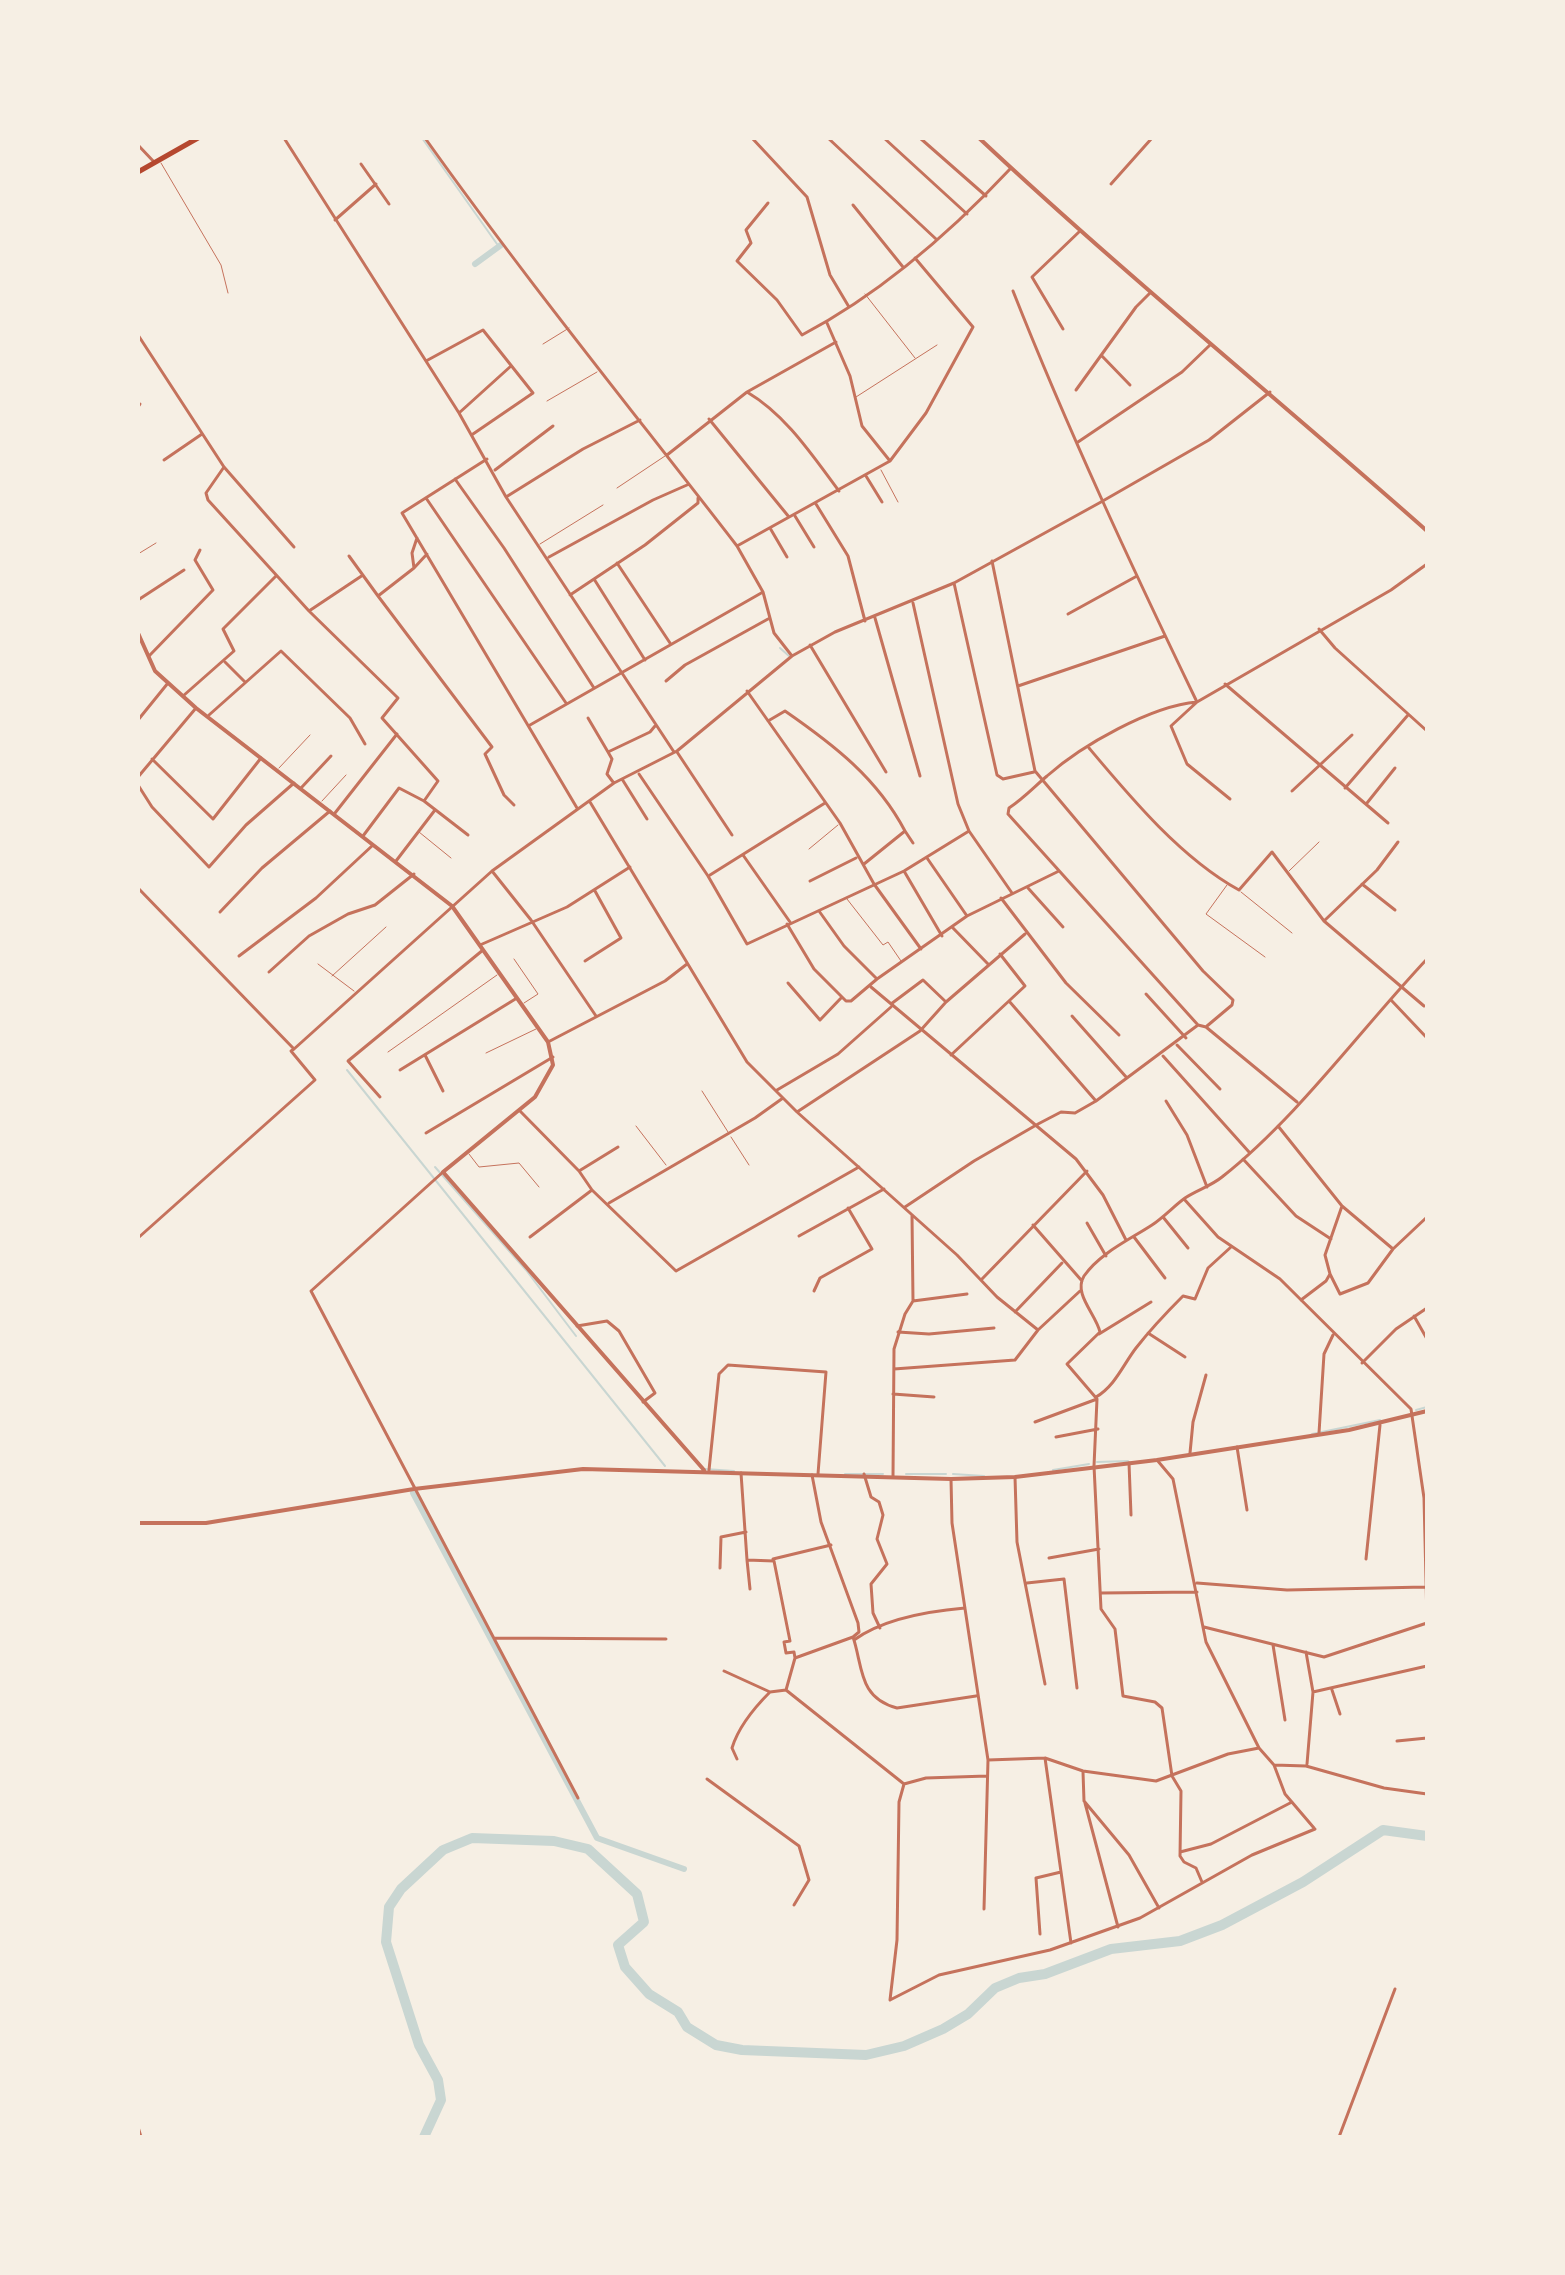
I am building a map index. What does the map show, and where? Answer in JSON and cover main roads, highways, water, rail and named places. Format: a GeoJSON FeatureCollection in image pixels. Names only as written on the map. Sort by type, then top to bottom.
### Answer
{"type":"FeatureCollection","features":[{"type":"Feature","properties":{"kind":"main road"},"geometry":{"type":"LineString","coordinates":[[138,172],[198,138]]}},
{"type":"Feature","properties":{"kind":"waterway"},"geometry":{"type":"LineString","coordinates":[[422,138],[497,244]]}},
{"type":"Feature","properties":{"kind":"waterway"},"geometry":{"type":"LineString","coordinates":[[475,264],[501,245]]}},
{"type":"Feature","properties":{"kind":"waterway"},"geometry":{"type":"LineString","coordinates":[[780,648],[789,656]]}},
{"type":"Feature","properties":{"kind":"waterway"},"geometry":{"type":"LineString","coordinates":[[347,1070],[665,1466]]}},
{"type":"Feature","properties":{"kind":"waterway"},"geometry":{"type":"LineString","coordinates":[[435,1167],[526,1270],[576,1336]]}},
{"type":"Feature","properties":{"kind":"waterway"},"geometry":{"type":"LineString","coordinates":[[1416,1410],[1427,1407]]}},
{"type":"Feature","properties":{"kind":"waterway"},"geometry":{"type":"LineString","coordinates":[[1312,1434],[1380,1420]]}},
{"type":"Feature","properties":{"kind":"waterway"},"geometry":{"type":"LineString","coordinates":[[1097,1462],[1128,1461]]}},
{"type":"Feature","properties":{"kind":"waterway"},"geometry":{"type":"LineString","coordinates":[[1053,1470],[1089,1464]]}},
{"type":"Feature","properties":{"kind":"waterway"},"geometry":{"type":"LineString","coordinates":[[705,1469],[734,1471]]}},
{"type":"Feature","properties":{"kind":"waterway"},"geometry":{"type":"LineString","coordinates":[[845,1474],[883,1474]]}},
{"type":"Feature","properties":{"kind":"waterway"},"geometry":{"type":"LineString","coordinates":[[906,1474],[946,1474]]}},
{"type":"Feature","properties":{"kind":"waterway"},"geometry":{"type":"LineString","coordinates":[[953,1474],[984,1476]]}},
{"type":"Feature","properties":{"kind":"waterway"},"geometry":{"type":"LineString","coordinates":[[413,1493],[597,1838],[684,1869]]}},
{"type":"Feature","properties":{"kind":"waterway"},"geometry":{"type":"LineString","coordinates":[[424,2137],[441,2100],[438,2080],[419,2045],[386,1942],[389,1907],[401,1889],[443,1850],[472,1838],[554,1841],[588,1849],[637,1894],[644,1922],[618,1945],[625,1967],[649,1994],[678,2012],[687,2027],[716,2045],[742,2050],[866,2055],[904,2046],[943,2029],[968,2014],[995,1988],[1019,1978],[1045,1974],[1111,1949],[1180,1941],[1222,1925],[1303,1882],[1383,1830],[1427,1836]]}}]}
